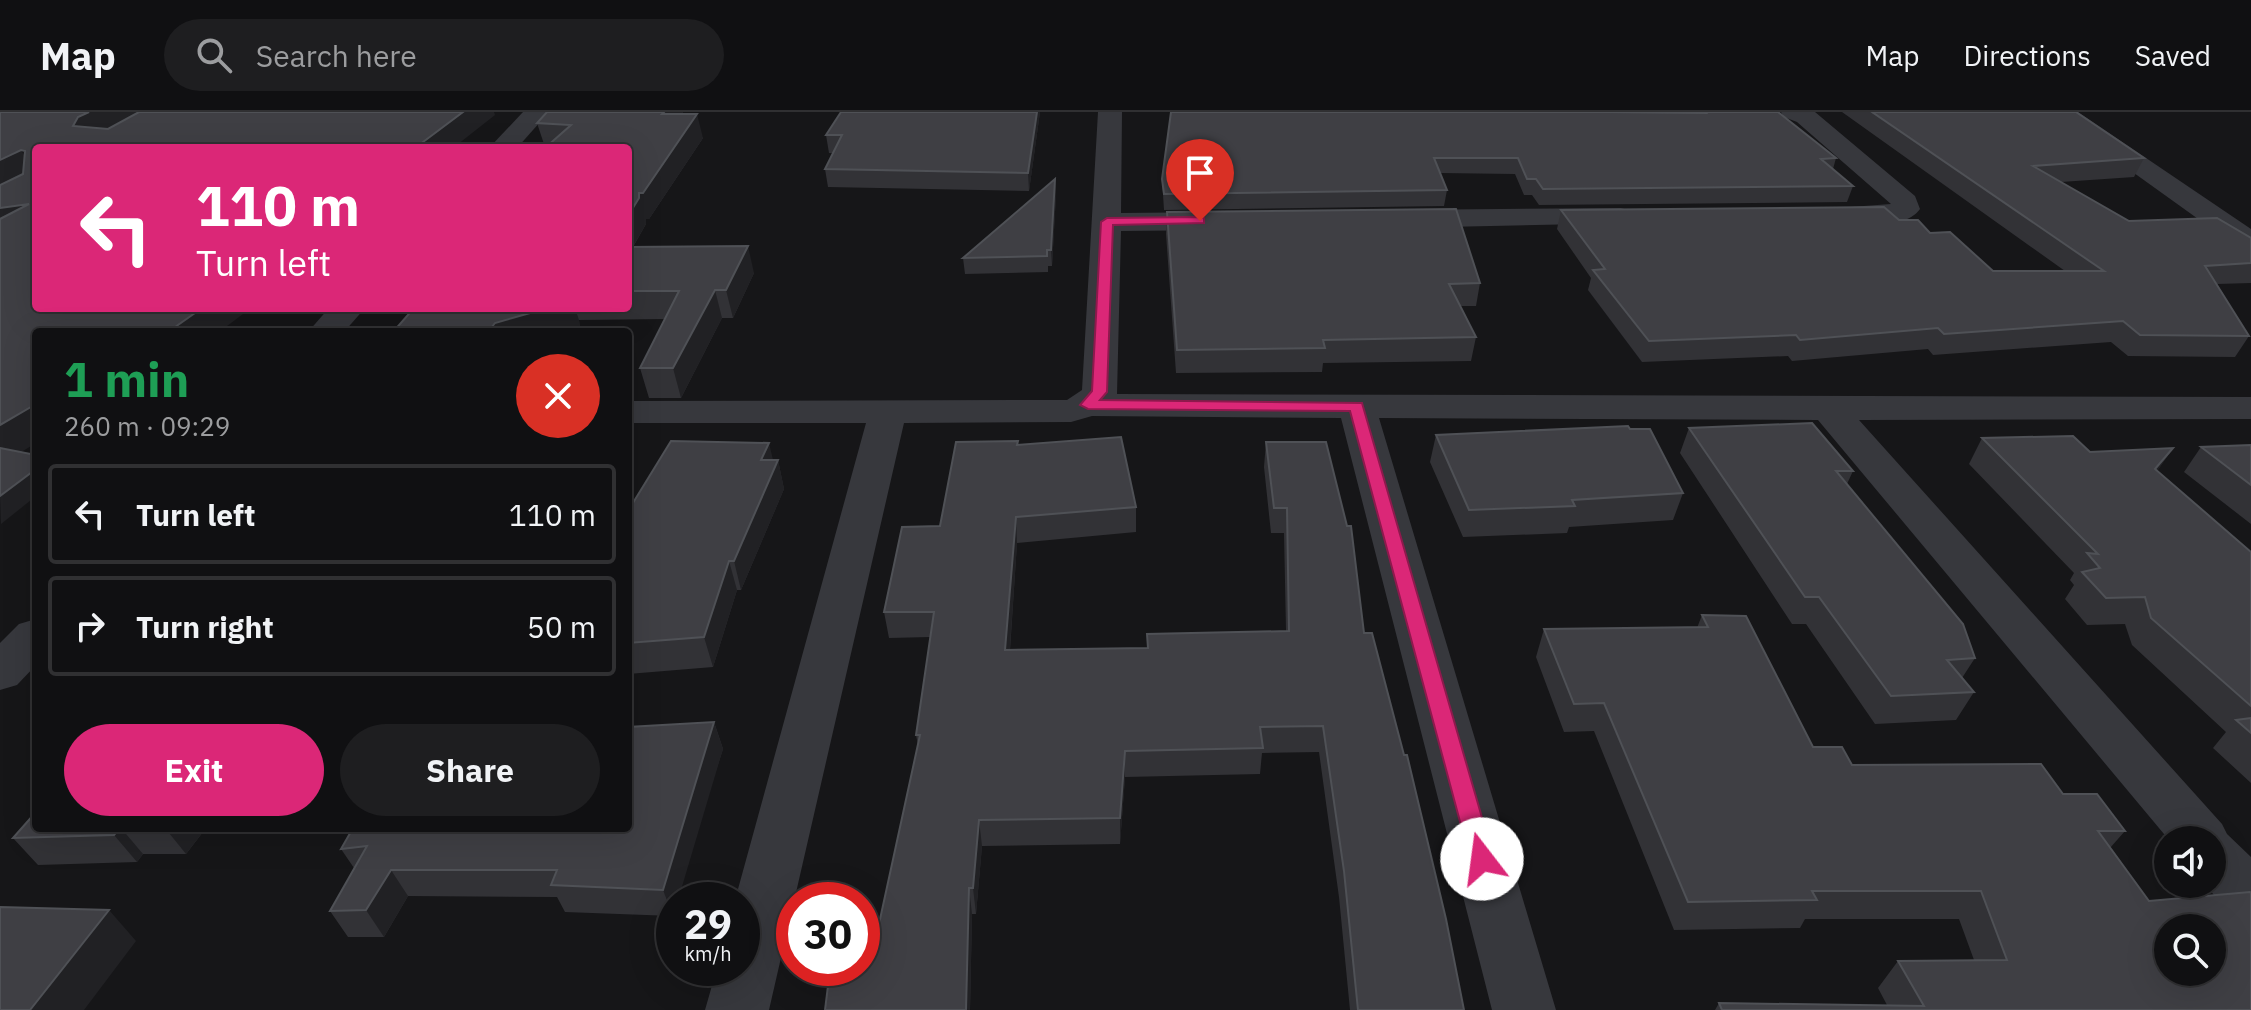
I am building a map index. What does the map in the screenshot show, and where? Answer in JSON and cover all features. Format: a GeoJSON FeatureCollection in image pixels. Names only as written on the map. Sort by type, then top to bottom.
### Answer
{"type":"FeatureCollection","features":[{"type":"Feature","properties":{"kind":"street"},"geometry":{"type":"LineString","coordinates":[[506,144],[537,112]]}},
{"type":"Feature","properties":{"kind":"street"},"geometry":{"type":"LineString","coordinates":[[1088,405],[1100,392],[1110,112]]}},
{"type":"Feature","properties":{"kind":"street"},"geometry":{"type":"LineString","coordinates":[[1793,112],[1806,117],[1828,135],[1905,202],[1906,209],[1890,214],[1802,215]]}},
{"type":"Feature","properties":{"kind":"street"},"geometry":{"type":"LineString","coordinates":[[2061,112],[2251,243]]}},
{"type":"Feature","properties":{"kind":"street"},"geometry":{"type":"LineString","coordinates":[[1376,219],[1644,217]]}},
{"type":"Feature","properties":{"kind":"street"},"geometry":{"type":"LineString","coordinates":[[1107,222],[1249,220]]}},
{"type":"Feature","properties":{"kind":"street"},"geometry":{"type":"LineString","coordinates":[[329,328],[344,312]]}},
{"type":"Feature","properties":{"kind":"street"},"geometry":{"type":"LineString","coordinates":[[632,412],[1071,411],[1088,405],[2251,408]]}},
{"type":"Feature","properties":{"kind":"street"},"geometry":{"type":"LineString","coordinates":[[1357,406],[1524,1010]]}},
{"type":"Feature","properties":{"kind":"street"},"geometry":{"type":"LineString","coordinates":[[1829,409],[2190,826]]}},
{"type":"Feature","properties":{"kind":"street"},"geometry":{"type":"LineString","coordinates":[[737,1010],[888,411]]}},
{"type":"Feature","properties":{"kind":"street"},"geometry":{"type":"LineString","coordinates":[[0,673],[32,639]]}},
{"type":"Feature","properties":{"kind":"street"},"geometry":{"type":"LineString","coordinates":[[2226,868],[2251,897]]}},
{"type":"Feature","properties":{"kind":"building"},"geometry":{"type":"Polygon","coordinates":[[[0,112],[89,112],[78,117],[73,126],[108,129],[139,112],[463,112],[420,144],[32,144],[32,312],[196,312],[174,328],[32,328],[32,406],[0,425],[0,219],[29,204],[0,208],[0,185],[23,174],[25,151],[0,160],[0,112]]]}},
{"type":"Feature","properties":{"kind":"building"},"geometry":{"type":"Polygon","coordinates":[[[547,112],[697,114],[643,193],[639,193],[632,209],[632,144],[550,144],[571,125],[537,123],[547,112]]]}},
{"type":"Feature","properties":{"kind":"building"},"geometry":{"type":"Polygon","coordinates":[[[841,112],[1037,112],[1028,173],[825,169],[842,135],[826,135],[841,112]]]}},
{"type":"Feature","properties":{"kind":"building"},"geometry":{"type":"Polygon","coordinates":[[[1171,112],[1778,112],[1836,158],[1821,159],[1853,186],[1543,189],[1536,179],[1527,179],[1518,158],[1434,158],[1447,190],[1164,194],[1162,179],[1171,112]]]}},
{"type":"Feature","properties":{"kind":"building"},"geometry":{"type":"Polygon","coordinates":[[[1872,112],[2076,112],[2144,158],[2033,166],[2129,221],[2217,218],[2251,238],[2251,263],[2205,266],[2249,336],[2140,335],[2123,321],[1944,334],[1938,328],[1800,340],[1796,335],[1649,341],[1593,270],[1605,269],[1561,210],[1884,207],[1899,220],[1918,220],[1930,233],[1950,232],[1993,271],[2104,271],[1872,112]]]}},
{"type":"Feature","properties":{"kind":"building"},"geometry":{"type":"Polygon","coordinates":[[[1055,179],[1051,250],[1047,250],[1047,256],[963,258],[1055,179]]]}},
{"type":"Feature","properties":{"kind":"building"},"geometry":{"type":"Polygon","coordinates":[[[1456,209],[1480,283],[1449,284],[1476,337],[1323,340],[1325,348],[1177,350],[1167,212],[1456,209]]]}},
{"type":"Feature","properties":{"kind":"building"},"geometry":{"type":"Polygon","coordinates":[[[748,246],[726,290],[715,290],[673,368],[640,368],[679,291],[632,291],[632,247],[748,246]]]}},
{"type":"Feature","properties":{"kind":"building"},"geometry":{"type":"Polygon","coordinates":[[[410,312],[534,312],[495,323],[491,328],[396,328],[410,312]]]}},
{"type":"Feature","properties":{"kind":"building"},"geometry":{"type":"Polygon","coordinates":[[[1812,423],[1853,471],[1836,471],[1963,624],[1975,658],[1947,660],[1974,692],[1891,696],[1819,597],[1805,597],[1689,428],[1812,423]]]}},
{"type":"Feature","properties":{"kind":"building"},"geometry":{"type":"Polygon","coordinates":[[[1628,426],[1630,429],[1650,429],[1683,493],[1572,500],[1575,506],[1469,510],[1436,435],[1628,426]]]}},
{"type":"Feature","properties":{"kind":"building"},"geometry":{"type":"Polygon","coordinates":[[[2073,436],[2090,452],[2173,448],[2155,469],[2251,552],[2251,706],[2151,618],[2145,597],[2106,598],[2082,572],[2100,568],[2087,553],[2098,554],[1982,438],[2073,436]]]}},
{"type":"Feature","properties":{"kind":"building"},"geometry":{"type":"Polygon","coordinates":[[[1121,437],[1136,507],[1016,517],[1005,650],[1148,648],[1147,634],[1289,631],[1287,508],[1274,508],[1266,442],[1326,442],[1347,526],[1351,526],[1364,633],[1372,633],[1404,755],[1407,755],[1464,1010],[1358,1010],[1344,871],[1323,726],[1260,727],[1263,748],[1125,751],[1120,818],[979,820],[973,888],[969,888],[966,1010],[825,1010],[828,986],[880,986],[880,919],[920,735],[916,735],[934,612],[884,612],[902,527],[940,526],[956,442],[1018,441],[1017,445],[1121,437]]]}},
{"type":"Feature","properties":{"kind":"building"},"geometry":{"type":"Polygon","coordinates":[[[671,441],[769,443],[761,460],[778,460],[734,561],[729,561],[704,637],[632,643],[632,504],[671,441]]]}},
{"type":"Feature","properties":{"kind":"building"},"geometry":{"type":"Polygon","coordinates":[[[2251,445],[2251,485],[2201,447],[2251,445]]]}},
{"type":"Feature","properties":{"kind":"building"},"geometry":{"type":"Polygon","coordinates":[[[0,448],[32,454],[32,472],[0,496],[0,448]]]}},
{"type":"Feature","properties":{"kind":"building"},"geometry":{"type":"Polygon","coordinates":[[[1702,615],[1746,616],[1813,747],[1842,747],[1852,765],[2041,764],[2063,794],[2097,794],[2125,831],[2098,831],[2149,901],[2226,898],[2226,894],[2251,893],[2251,1010],[1722,1010],[1719,1003],[1924,1006],[1898,961],[2007,960],[1981,891],[1812,891],[1817,900],[1688,902],[1604,703],[1574,704],[1544,629],[1708,627],[1702,615]]]}},
{"type":"Feature","properties":{"kind":"building"},"geometry":{"type":"Polygon","coordinates":[[[2251,718],[2251,733],[2236,720],[2251,718]]]}},
{"type":"Feature","properties":{"kind":"building"},"geometry":{"type":"Polygon","coordinates":[[[714,722],[665,882],[656,882],[656,890],[551,885],[557,870],[391,870],[366,910],[330,911],[367,846],[341,849],[351,832],[632,832],[632,727],[714,722]]]}},
{"type":"Feature","properties":{"kind":"building"},"geometry":{"type":"Polygon","coordinates":[[[32,817],[32,832],[117,832],[114,835],[13,838],[32,817]]]}},
{"type":"Feature","properties":{"kind":"building"},"geometry":{"type":"Polygon","coordinates":[[[0,907],[109,910],[30,1010],[0,1010],[0,907]]]}},
{"type":"Feature","properties":{"kind":"route"},"geometry":{"type":"LineString","coordinates":[[1200,221],[1107,222],[1100,392],[1088,405],[1357,406],[1482,859]]}}]}
